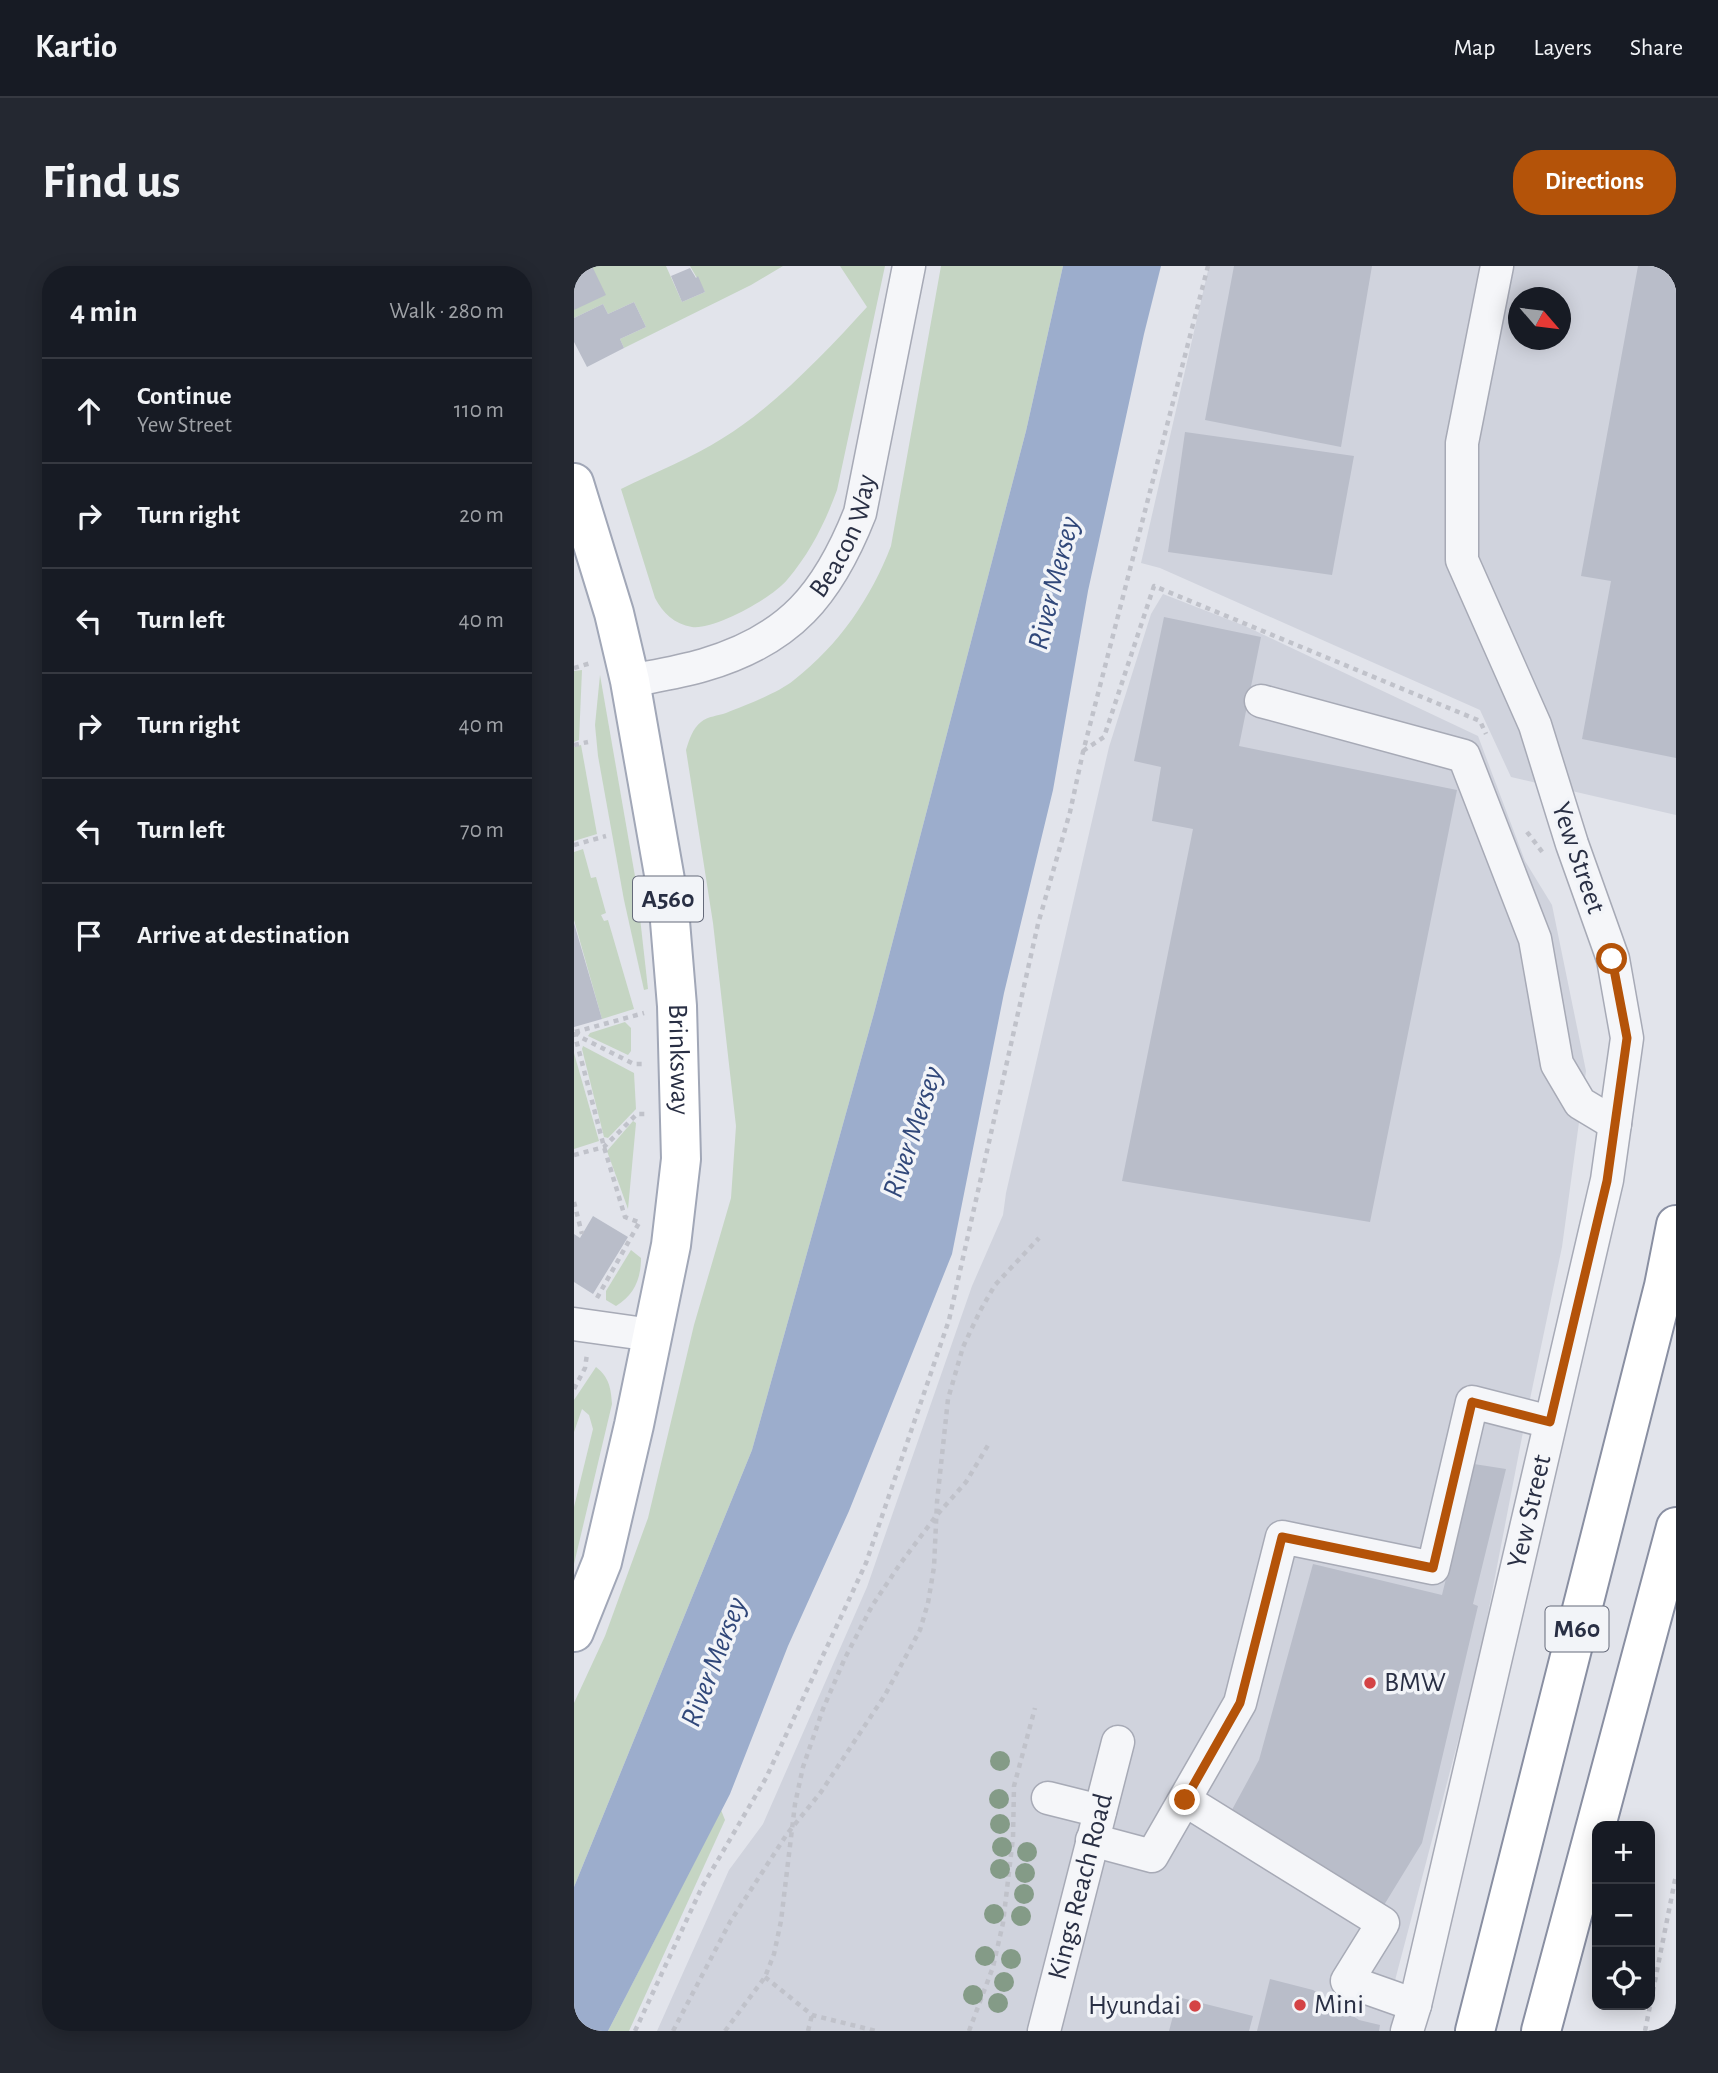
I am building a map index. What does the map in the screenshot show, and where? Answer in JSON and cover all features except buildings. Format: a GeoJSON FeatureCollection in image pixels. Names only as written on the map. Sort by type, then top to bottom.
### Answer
{"type":"FeatureCollection","features":[{"type":"Feature","properties":{"kind":"main road","name":"Brinksway"},"geometry":{"type":"LineString","coordinates":[[574,483],[614,613],[630,681],[668,897],[680,1063],[681,1159],[656,1225],[652,1335],[601,1562],[574,1632]]}},
{"type":"Feature","properties":{"kind":"main road","name":"M60"},"geometry":{"type":"LineString","coordinates":[[1475,2031],[1664,1286],[1676,1226]]}},
{"type":"Feature","properties":{"kind":"main road","name":"M60"},"geometry":{"type":"LineString","coordinates":[[1541,2031],[1676,1527]]}},
{"type":"Feature","properties":{"kind":"street","name":"Beacon Way"},"geometry":{"type":"LineString","coordinates":[[630,681],[704,665],[749,648],[786,626],[818,595],[846,549],[860,513],[909,266]]}},
{"type":"Feature","properties":{"kind":"street","name":"Yew Street"},"geometry":{"type":"LineString","coordinates":[[1411,2018],[1607,1181],[1627,1038],[1612,959],[1535,725],[1462,560],[1462,443],[1497,266]]}},
{"type":"Feature","properties":{"kind":"street"},"geometry":{"type":"LineString","coordinates":[[1261,701],[1464,756],[1535,939],[1557,1064],[1580,1103],[1615,1124]]}},
{"type":"Feature","properties":{"kind":"street"},"geometry":{"type":"LineString","coordinates":[[582,1326],[652,1335]]}},
{"type":"Feature","properties":{"kind":"street"},"geometry":{"type":"LineString","coordinates":[[1048,1798],[1152,1856],[1240,1703],[1282,1537],[1433,1568],[1472,1402],[1550,1422]]}},
{"type":"Feature","properties":{"kind":"street","name":"Kings Reach Road"},"geometry":{"type":"LineString","coordinates":[[1044,2031],[1118,1742]]}},
{"type":"Feature","properties":{"kind":"street"},"geometry":{"type":"LineString","coordinates":[[1185,1800],[1383,1923],[1347,1981],[1411,2018]]}},
{"type":"Feature","properties":{"kind":"path"},"geometry":{"type":"LineString","coordinates":[[635,2031],[702,1887],[766,1778],[866,1563],[949,1320],[1038,924],[1070,812],[1208,266]]}},
{"type":"Feature","properties":{"kind":"path"},"geometry":{"type":"LineString","coordinates":[[574,668],[591,663]]}},
{"type":"Feature","properties":{"kind":"path"},"geometry":{"type":"LineString","coordinates":[[574,745],[588,742]]}},
{"type":"Feature","properties":{"kind":"path"},"geometry":{"type":"LineString","coordinates":[[574,845],[606,836]]}},
{"type":"Feature","properties":{"kind":"path"},"geometry":{"type":"LineString","coordinates":[[574,1032],[677,1006]]}},
{"type":"Feature","properties":{"kind":"path"},"geometry":{"type":"LineString","coordinates":[[574,1032],[634,1064],[680,1063]]}},
{"type":"Feature","properties":{"kind":"path"},"geometry":{"type":"LineString","coordinates":[[574,1032],[625,1217],[656,1225],[593,1305],[582,1326],[585,1368],[574,1389]]}},
{"type":"Feature","properties":{"kind":"path"},"geometry":{"type":"LineString","coordinates":[[574,1156],[604,1147],[637,1114],[680,1114]]}},
{"type":"Feature","properties":{"kind":"path"},"geometry":{"type":"LineString","coordinates":[[574,1202],[582,1234]]}},
{"type":"Feature","properties":{"kind":"path"},"geometry":{"type":"LineString","coordinates":[[673,2031],[730,1922],[793,1826],[821,1792],[885,1695],[920,1630],[934,1567],[936,1516],[948,1399],[963,1347],[995,1285],[1039,1238]]}},
{"type":"Feature","properties":{"kind":"path"},"geometry":{"type":"LineString","coordinates":[[725,2031],[765,1977],[774,1954],[782,1921],[803,1767],[823,1709],[845,1658],[872,1606],[936,1516],[966,1482],[990,1442]]}},
{"type":"Feature","properties":{"kind":"path"},"geometry":{"type":"LineString","coordinates":[[969,2031],[993,1967],[1003,1923],[1010,1870],[1014,1786],[1035,1708]]}},
{"type":"Feature","properties":{"kind":"path"},"geometry":{"type":"LineString","coordinates":[[1645,2031],[1676,1875]]}},
{"type":"Feature","properties":{"kind":"path"},"geometry":{"type":"LineString","coordinates":[[765,1977],[812,2015],[876,2031]]}},
{"type":"Feature","properties":{"kind":"path"},"geometry":{"type":"LineString","coordinates":[[808,2031],[812,2015]]}},
{"type":"Feature","properties":{"kind":"shaded area"},"geometry":{"type":"Polygon","coordinates":[[[1209,266],[1676,266],[1676,815],[1511,777],[1480,710],[1160,568],[1141,563],[1209,266]]]}},
{"type":"Feature","properties":{"kind":"shaded area"},"geometry":{"type":"Polygon","coordinates":[[[1163,594],[1245,626],[1478,736],[1525,861],[1552,905],[1586,1071],[1562,1247],[1478,1665],[1393,1988],[1399,2003],[1392,2031],[657,2031],[729,1870],[763,1824],[867,1587],[972,1286],[1003,1215],[1109,747],[1151,614],[1163,594]]]}},
{"type":"Feature","properties":{"kind":"green space"},"geometry":{"type":"Polygon","coordinates":[[[592,266],[666,266],[682,302],[705,292],[690,266],[783,266],[751,285],[624,348],[620,339],[646,327],[634,302],[608,314],[603,304],[574,318],[574,310],[592,266]]]}},
{"type":"Feature","properties":{"kind":"green space"},"geometry":{"type":"Polygon","coordinates":[[[840,266],[885,266],[837,490],[827,514],[810,548],[780,587],[728,618],[702,627],[680,623],[665,613],[655,598],[621,489],[723,438],[761,411],[817,360],[867,307],[840,266]]]}},
{"type":"Feature","properties":{"kind":"green space"},"geometry":{"type":"Polygon","coordinates":[[[941,266],[1063,266],[1026,431],[874,1013],[752,1450],[574,1887],[574,1703],[605,1636],[648,1518],[694,1325],[731,1198],[736,1126],[713,923],[686,750],[694,731],[704,720],[771,694],[810,666],[839,636],[874,584],[891,546],[941,266]]]}},
{"type":"Feature","properties":{"kind":"green space"},"geometry":{"type":"Polygon","coordinates":[[[582,670],[579,740],[574,742],[574,671],[582,670]]]}},
{"type":"Feature","properties":{"kind":"green space"},"geometry":{"type":"Polygon","coordinates":[[[600,675],[636,882],[648,989],[644,990],[624,900],[598,756],[595,725],[600,675]]]}},
{"type":"Feature","properties":{"kind":"green space"},"geometry":{"type":"Polygon","coordinates":[[[581,745],[597,834],[574,841],[574,747],[581,745]]]}},
{"type":"Feature","properties":{"kind":"green space"},"geometry":{"type":"Polygon","coordinates":[[[583,849],[591,878],[596,877],[606,913],[601,915],[604,921],[608,920],[634,1009],[602,1019],[574,920],[574,852],[583,849]]]}},
{"type":"Feature","properties":{"kind":"green space"},"geometry":{"type":"Polygon","coordinates":[[[625,1022],[631,1028],[631,1051],[628,1055],[588,1036],[590,1033],[625,1022]]]}},
{"type":"Feature","properties":{"kind":"green space"},"geometry":{"type":"Polygon","coordinates":[[[583,1046],[634,1073],[636,1109],[608,1138],[604,1137],[583,1046]]]}},
{"type":"Feature","properties":{"kind":"green space"},"geometry":{"type":"Polygon","coordinates":[[[574,1053],[599,1141],[574,1149],[574,1053]]]}},
{"type":"Feature","properties":{"kind":"green space"},"geometry":{"type":"Polygon","coordinates":[[[633,1121],[636,1123],[628,1209],[607,1151],[633,1121]]]}},
{"type":"Feature","properties":{"kind":"green space"},"geometry":{"type":"Polygon","coordinates":[[[631,1250],[641,1258],[640,1273],[632,1292],[616,1306],[606,1300],[606,1291],[631,1250]]]}},
{"type":"Feature","properties":{"kind":"green space"},"geometry":{"type":"Polygon","coordinates":[[[596,1367],[608,1383],[612,1404],[574,1564],[574,1507],[593,1429],[589,1415],[582,1409],[574,1432],[574,1400],[596,1367]]]}},
{"type":"Feature","properties":{"kind":"green space"},"geometry":{"type":"Polygon","coordinates":[[[721,1810],[725,1820],[629,2031],[608,2031],[721,1810]]]}},
{"type":"Feature","properties":{"kind":"water","name":"River Mersey"},"geometry":{"type":"Polygon","coordinates":[[[1063,266],[1161,266],[1088,591],[1053,790],[1004,993],[952,1254],[849,1511],[788,1646],[730,1794],[608,2031],[574,2031],[574,1887],[752,1450],[874,1013],[1026,431],[1063,266]]]}},
{"type":"Feature","properties":{"kind":"place","name":"BMW"},"geometry":{"type":"Point","coordinates":[1370,1683]}},
{"type":"Feature","properties":{"kind":"place","name":"Mini"},"geometry":{"type":"Point","coordinates":[1300,2005]}},
{"type":"Feature","properties":{"kind":"place","name":"Hyundai"},"geometry":{"type":"Point","coordinates":[1195,2006]}},
{"type":"Feature","properties":{"kind":"route"},"geometry":{"type":"LineString","coordinates":[[1185,1800],[1240,1703],[1282,1537],[1433,1568],[1472,1402],[1550,1422],[1607,1181],[1627,1038],[1612,959]]}}]}
